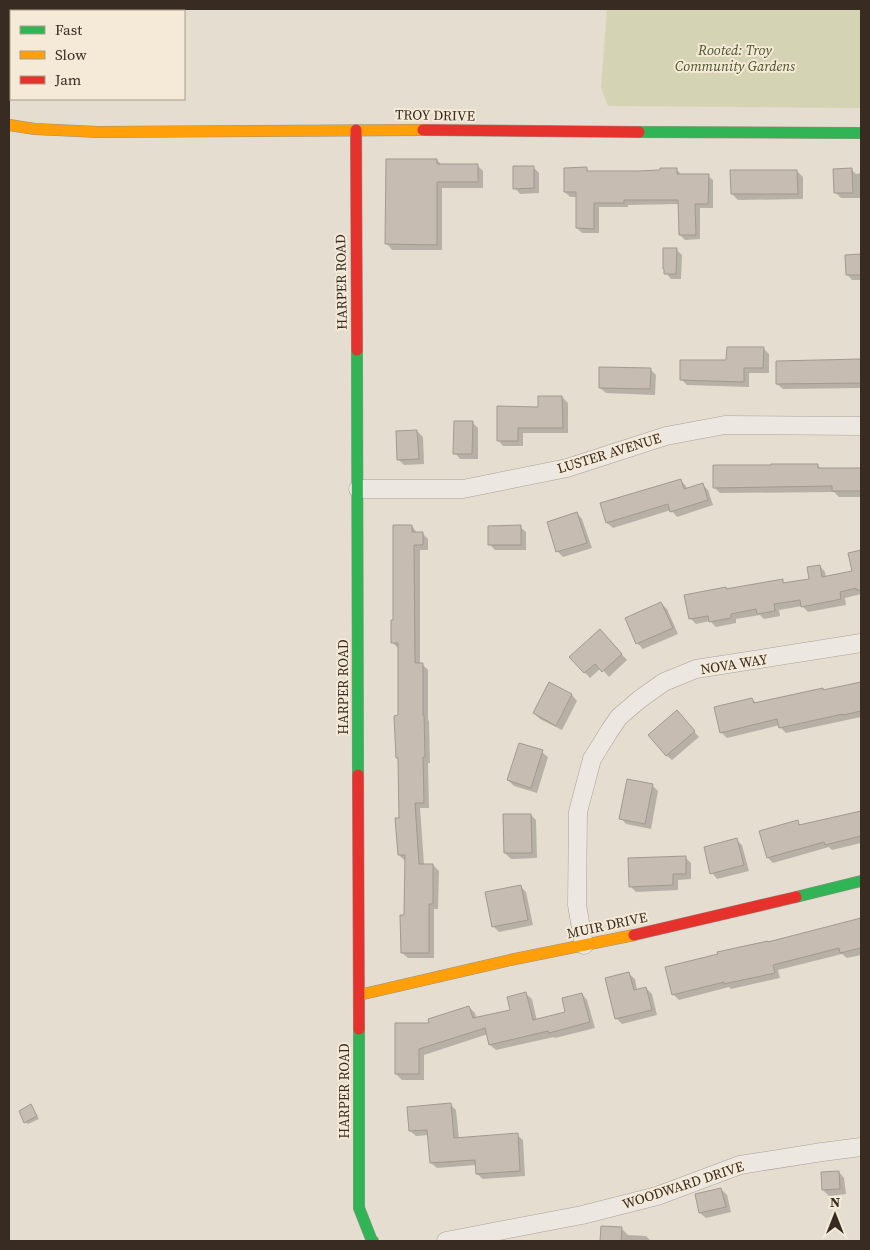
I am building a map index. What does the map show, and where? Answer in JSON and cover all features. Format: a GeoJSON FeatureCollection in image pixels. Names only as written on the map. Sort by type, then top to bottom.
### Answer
{"type":"FeatureCollection","features":[{"type":"Feature","properties":{"kind":"street","name":"TROY DRIVE"},"geometry":{"type":"LineString","coordinates":[[9,125],[35,130],[98,132],[356,130],[861,133]]}},
{"type":"Feature","properties":{"kind":"street","name":"HARPER ROAD"},"geometry":{"type":"LineString","coordinates":[[356,130],[359,1208],[373,1241]]}},
{"type":"Feature","properties":{"kind":"street","name":"LUSTER AVENUE"},"geometry":{"type":"LineString","coordinates":[[358,489],[463,489],[568,468],[666,436],[725,425],[861,426]]}},
{"type":"Feature","properties":{"kind":"street","name":"NOVA WAY"},"geometry":{"type":"LineString","coordinates":[[584,945],[577,905],[578,812],[592,759],[619,717],[664,682],[696,670],[861,644]]}},
{"type":"Feature","properties":{"kind":"street","name":"MUIR DRIVE"},"geometry":{"type":"LineString","coordinates":[[359,995],[510,960],[618,939],[861,881]]}},
{"type":"Feature","properties":{"kind":"street","name":"WOODWARD DRIVE"},"geometry":{"type":"LineString","coordinates":[[446,1241],[582,1215],[657,1196],[740,1165],[861,1147]]}},
{"type":"Feature","properties":{"kind":"green space","name":"Rooted: Troy Community Gardens"},"geometry":{"type":"Polygon","coordinates":[[[607,9],[861,9],[861,108],[608,106],[601,88],[607,9]]]}},
{"type":"Feature","properties":{"kind":"building"},"geometry":{"type":"Polygon","coordinates":[[[386,159],[437,159],[437,164],[478,164],[478,182],[437,182],[437,245],[385,244],[386,159]]]}},
{"type":"Feature","properties":{"kind":"building"},"geometry":{"type":"Polygon","coordinates":[[[513,166],[534,166],[534,188],[513,189],[513,166]]]}},
{"type":"Feature","properties":{"kind":"building"},"geometry":{"type":"Polygon","coordinates":[[[587,167],[587,171],[638,171],[677,168],[677,174],[709,174],[708,204],[695,204],[696,235],[679,235],[678,200],[624,200],[624,203],[594,203],[594,229],[576,228],[576,192],[564,192],[564,168],[587,167]]]}},
{"type":"Feature","properties":{"kind":"building"},"geometry":{"type":"Polygon","coordinates":[[[852,168],[853,193],[834,193],[833,169],[852,168]]]}},
{"type":"Feature","properties":{"kind":"building"},"geometry":{"type":"Polygon","coordinates":[[[730,170],[797,170],[798,194],[731,194],[730,170]]]}},
{"type":"Feature","properties":{"kind":"building"},"geometry":{"type":"Polygon","coordinates":[[[663,248],[677,248],[676,274],[664,274],[663,248]]]}},
{"type":"Feature","properties":{"kind":"building"},"geometry":{"type":"Polygon","coordinates":[[[861,254],[861,275],[846,275],[845,255],[861,254]]]}},
{"type":"Feature","properties":{"kind":"building"},"geometry":{"type":"Polygon","coordinates":[[[727,347],[764,347],[763,368],[744,368],[744,382],[680,380],[680,360],[726,360],[727,347]]]}},
{"type":"Feature","properties":{"kind":"building"},"geometry":{"type":"Polygon","coordinates":[[[861,359],[861,383],[776,384],[776,361],[861,359]]]}},
{"type":"Feature","properties":{"kind":"building"},"geometry":{"type":"Polygon","coordinates":[[[599,367],[651,368],[650,389],[599,388],[599,367]]]}},
{"type":"Feature","properties":{"kind":"building"},"geometry":{"type":"Polygon","coordinates":[[[538,396],[562,396],[563,428],[518,428],[518,441],[497,441],[497,406],[538,407],[538,396]]]}},
{"type":"Feature","properties":{"kind":"building"},"geometry":{"type":"Polygon","coordinates":[[[454,421],[473,421],[472,454],[453,454],[454,421]]]}},
{"type":"Feature","properties":{"kind":"building"},"geometry":{"type":"Polygon","coordinates":[[[417,430],[419,459],[397,460],[396,431],[417,430]]]}},
{"type":"Feature","properties":{"kind":"building"},"geometry":{"type":"Polygon","coordinates":[[[818,464],[818,468],[861,468],[861,491],[832,491],[832,486],[713,488],[713,465],[818,464]]]}},
{"type":"Feature","properties":{"kind":"building"},"geometry":{"type":"Polygon","coordinates":[[[681,479],[684,489],[703,483],[708,500],[670,512],[668,504],[606,523],[600,503],[681,479]]]}},
{"type":"Feature","properties":{"kind":"building"},"geometry":{"type":"Polygon","coordinates":[[[577,512],[587,543],[556,552],[547,522],[577,512]]]}},
{"type":"Feature","properties":{"kind":"building"},"geometry":{"type":"Polygon","coordinates":[[[393,525],[412,525],[412,532],[423,532],[423,545],[414,545],[415,663],[423,663],[424,803],[415,803],[419,864],[433,864],[433,904],[429,904],[429,953],[401,953],[400,915],[404,915],[405,855],[398,855],[395,818],[399,818],[398,758],[396,758],[394,716],[398,715],[398,643],[391,643],[391,620],[393,620],[393,525]]]}},
{"type":"Feature","properties":{"kind":"building"},"geometry":{"type":"Polygon","coordinates":[[[521,525],[521,545],[488,545],[488,526],[521,525]]]}},
{"type":"Feature","properties":{"kind":"building"},"geometry":{"type":"Polygon","coordinates":[[[861,550],[861,590],[856,590],[856,588],[840,592],[841,599],[801,607],[800,600],[774,604],[775,611],[757,614],[756,609],[731,614],[731,618],[709,622],[708,616],[689,619],[684,595],[783,579],[783,583],[809,579],[807,567],[820,565],[822,577],[852,571],[848,553],[861,550]]]}},
{"type":"Feature","properties":{"kind":"building"},"geometry":{"type":"Polygon","coordinates":[[[661,602],[673,628],[636,644],[625,618],[661,602]]]}},
{"type":"Feature","properties":{"kind":"building"},"geometry":{"type":"Polygon","coordinates":[[[600,629],[622,654],[602,672],[595,664],[584,673],[569,657],[600,629]]]}},
{"type":"Feature","properties":{"kind":"building"},"geometry":{"type":"Polygon","coordinates":[[[549,682],[572,694],[556,726],[533,713],[549,682]]]}},
{"type":"Feature","properties":{"kind":"building"},"geometry":{"type":"Polygon","coordinates":[[[861,682],[861,711],[779,728],[777,719],[720,733],[714,707],[752,698],[754,703],[861,682]]]}},
{"type":"Feature","properties":{"kind":"building"},"geometry":{"type":"Polygon","coordinates":[[[677,710],[695,731],[666,756],[648,735],[677,710]]]}},
{"type":"Feature","properties":{"kind":"building"},"geometry":{"type":"Polygon","coordinates":[[[519,743],[543,750],[531,788],[507,780],[519,743]]]}},
{"type":"Feature","properties":{"kind":"building"},"geometry":{"type":"Polygon","coordinates":[[[627,779],[653,784],[645,824],[619,819],[627,779]]]}},
{"type":"Feature","properties":{"kind":"building"},"geometry":{"type":"Polygon","coordinates":[[[861,811],[861,836],[825,845],[824,842],[767,858],[759,831],[798,820],[799,825],[861,811]]]}},
{"type":"Feature","properties":{"kind":"building"},"geometry":{"type":"Polygon","coordinates":[[[503,814],[531,814],[532,853],[504,853],[503,814]]]}},
{"type":"Feature","properties":{"kind":"building"},"geometry":{"type":"Polygon","coordinates":[[[737,838],[744,865],[710,874],[704,847],[737,838]]]}},
{"type":"Feature","properties":{"kind":"building"},"geometry":{"type":"Polygon","coordinates":[[[686,856],[686,874],[673,874],[673,885],[629,887],[628,858],[686,856]]]}},
{"type":"Feature","properties":{"kind":"building"},"geometry":{"type":"Polygon","coordinates":[[[521,885],[528,920],[492,927],[485,892],[521,885]]]}},
{"type":"Feature","properties":{"kind":"building"},"geometry":{"type":"Polygon","coordinates":[[[861,918],[861,948],[840,953],[839,948],[773,965],[775,973],[724,984],[724,982],[672,995],[665,967],[718,954],[717,952],[768,942],[861,918]]]}},
{"type":"Feature","properties":{"kind":"building"},"geometry":{"type":"Polygon","coordinates":[[[629,972],[634,990],[646,987],[652,1010],[615,1019],[605,978],[629,972]]]}},
{"type":"Feature","properties":{"kind":"building"},"geometry":{"type":"Polygon","coordinates":[[[526,992],[533,1020],[565,1012],[562,998],[582,993],[590,1022],[549,1033],[548,1031],[489,1045],[485,1028],[419,1049],[419,1074],[395,1074],[395,1023],[429,1023],[428,1019],[469,1006],[473,1018],[510,1010],[507,997],[526,992]]]}},
{"type":"Feature","properties":{"kind":"building"},"geometry":{"type":"Polygon","coordinates":[[[451,1103],[454,1138],[518,1133],[520,1171],[476,1174],[475,1160],[430,1163],[427,1130],[409,1131],[407,1107],[451,1103]]]}},
{"type":"Feature","properties":{"kind":"building"},"geometry":{"type":"Polygon","coordinates":[[[31,1104],[37,1116],[24,1123],[19,1111],[31,1104]]]}},
{"type":"Feature","properties":{"kind":"building"},"geometry":{"type":"Polygon","coordinates":[[[839,1171],[840,1189],[822,1190],[821,1172],[839,1171]]]}},
{"type":"Feature","properties":{"kind":"building"},"geometry":{"type":"Polygon","coordinates":[[[721,1188],[726,1207],[699,1213],[695,1194],[721,1188]]]}},
{"type":"Feature","properties":{"kind":"building"},"geometry":{"type":"Polygon","coordinates":[[[601,1226],[622,1227],[621,1241],[600,1241],[601,1226]]]}},
{"type":"Feature","properties":{"kind":"traffic: fast"},"geometry":{"type":"LineString","coordinates":[[639,132],[861,133]]}},
{"type":"Feature","properties":{"kind":"traffic: fast"},"geometry":{"type":"LineString","coordinates":[[357,350],[358,775]]}},
{"type":"Feature","properties":{"kind":"traffic: fast"},"geometry":{"type":"LineString","coordinates":[[796,897],[861,881]]}},
{"type":"Feature","properties":{"kind":"traffic: fast"},"geometry":{"type":"LineString","coordinates":[[359,1029],[359,1208],[373,1241]]}},
{"type":"Feature","properties":{"kind":"traffic: slow"},"geometry":{"type":"LineString","coordinates":[[9,125],[35,129],[98,132],[423,130]]}},
{"type":"Feature","properties":{"kind":"traffic: slow"},"geometry":{"type":"LineString","coordinates":[[359,995],[510,960],[634,935]]}},
{"type":"Feature","properties":{"kind":"traffic: jam"},"geometry":{"type":"LineString","coordinates":[[356,130],[357,350]]}},
{"type":"Feature","properties":{"kind":"traffic: jam"},"geometry":{"type":"LineString","coordinates":[[423,130],[639,132]]}},
{"type":"Feature","properties":{"kind":"traffic: jam"},"geometry":{"type":"LineString","coordinates":[[358,775],[359,1029]]}},
{"type":"Feature","properties":{"kind":"traffic: jam"},"geometry":{"type":"LineString","coordinates":[[634,935],[796,897]]}}]}
